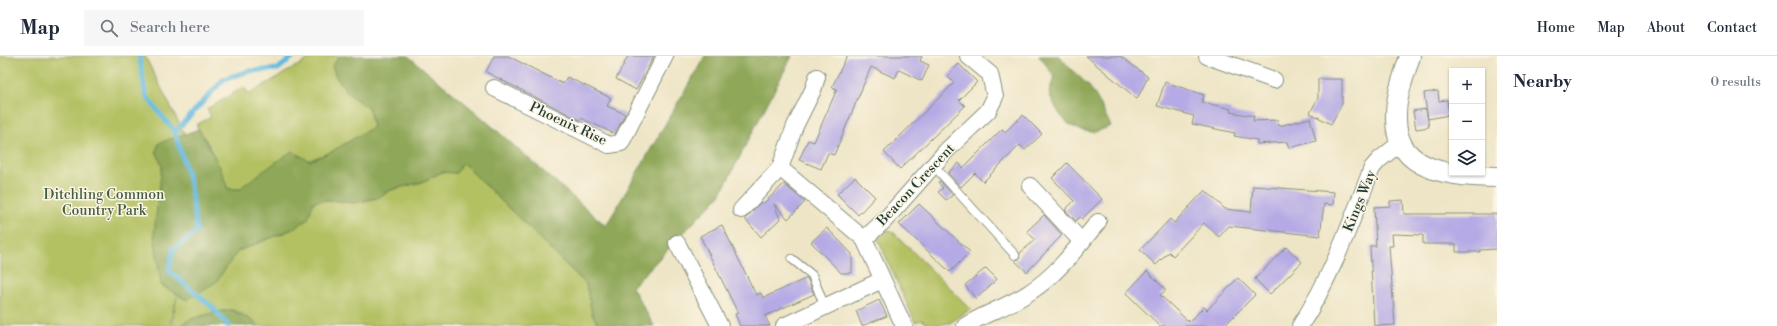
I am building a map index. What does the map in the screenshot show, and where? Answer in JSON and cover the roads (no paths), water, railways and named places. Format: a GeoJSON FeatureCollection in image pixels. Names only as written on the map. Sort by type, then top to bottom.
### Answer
{"type":"FeatureCollection","features":[{"type":"Feature","properties":{"kind":"street","name":"Phoenix Rise"},"geometry":{"type":"LineString","coordinates":[[494,88],[609,145],[621,143],[665,56]]}},
{"type":"Feature","properties":{"kind":"street","name":"Beacon Crescent"},"geometry":{"type":"LineString","coordinates":[[864,239],[885,220],[947,150],[988,111],[995,97],[990,74],[968,56]]}},
{"type":"Feature","properties":{"kind":"street"},"geometry":{"type":"LineString","coordinates":[[1207,56],[1274,80]]}},
{"type":"Feature","properties":{"kind":"street"},"geometry":{"type":"LineString","coordinates":[[1410,56],[1399,93],[1396,119],[1400,143],[1420,164],[1441,172],[1467,176],[1497,177]]}},
{"type":"Feature","properties":{"kind":"street"},"geometry":{"type":"LineString","coordinates":[[741,210],[780,168],[817,77]]}},
{"type":"Feature","properties":{"kind":"street","name":"Kings Way"},"geometry":{"type":"LineString","coordinates":[[1300,326],[1324,287],[1340,252],[1372,168],[1379,160],[1400,143]]}},
{"type":"Feature","properties":{"kind":"street"},"geometry":{"type":"LineString","coordinates":[[780,168],[864,239],[904,326]]}},
{"type":"Feature","properties":{"kind":"street"},"geometry":{"type":"LineString","coordinates":[[1030,186],[1082,242]]}},
{"type":"Feature","properties":{"kind":"street"},"geometry":{"type":"LineString","coordinates":[[965,326],[1029,293],[1043,283],[1082,242],[1098,222]]}},
{"type":"Feature","properties":{"kind":"street"},"geometry":{"type":"LineString","coordinates":[[677,243],[720,326]]}},
{"type":"Feature","properties":{"kind":"street"},"geometry":{"type":"LineString","coordinates":[[784,326],[882,280]]}},
{"type":"Feature","properties":{"kind":"lane"},"geometry":{"type":"LineString","coordinates":[[934,166],[1015,255]]}},
{"type":"Feature","properties":{"kind":"lane"},"geometry":{"type":"LineString","coordinates":[[792,259],[812,275],[825,307]]}},
{"type":"Feature","properties":{"kind":"waterway"},"geometry":{"type":"LineString","coordinates":[[139,56],[146,96],[175,132],[190,184],[197,232],[173,249],[169,271],[210,305],[229,326]]}},
{"type":"Feature","properties":{"kind":"waterway"},"geometry":{"type":"LineString","coordinates":[[175,132],[224,79],[249,71],[278,69],[294,56]]}},
{"type":"Feature","properties":{"kind":"park label","name":"Ditchling Common Country Park"},"geometry":{"type":"Point","coordinates":[104,204]}}]}
